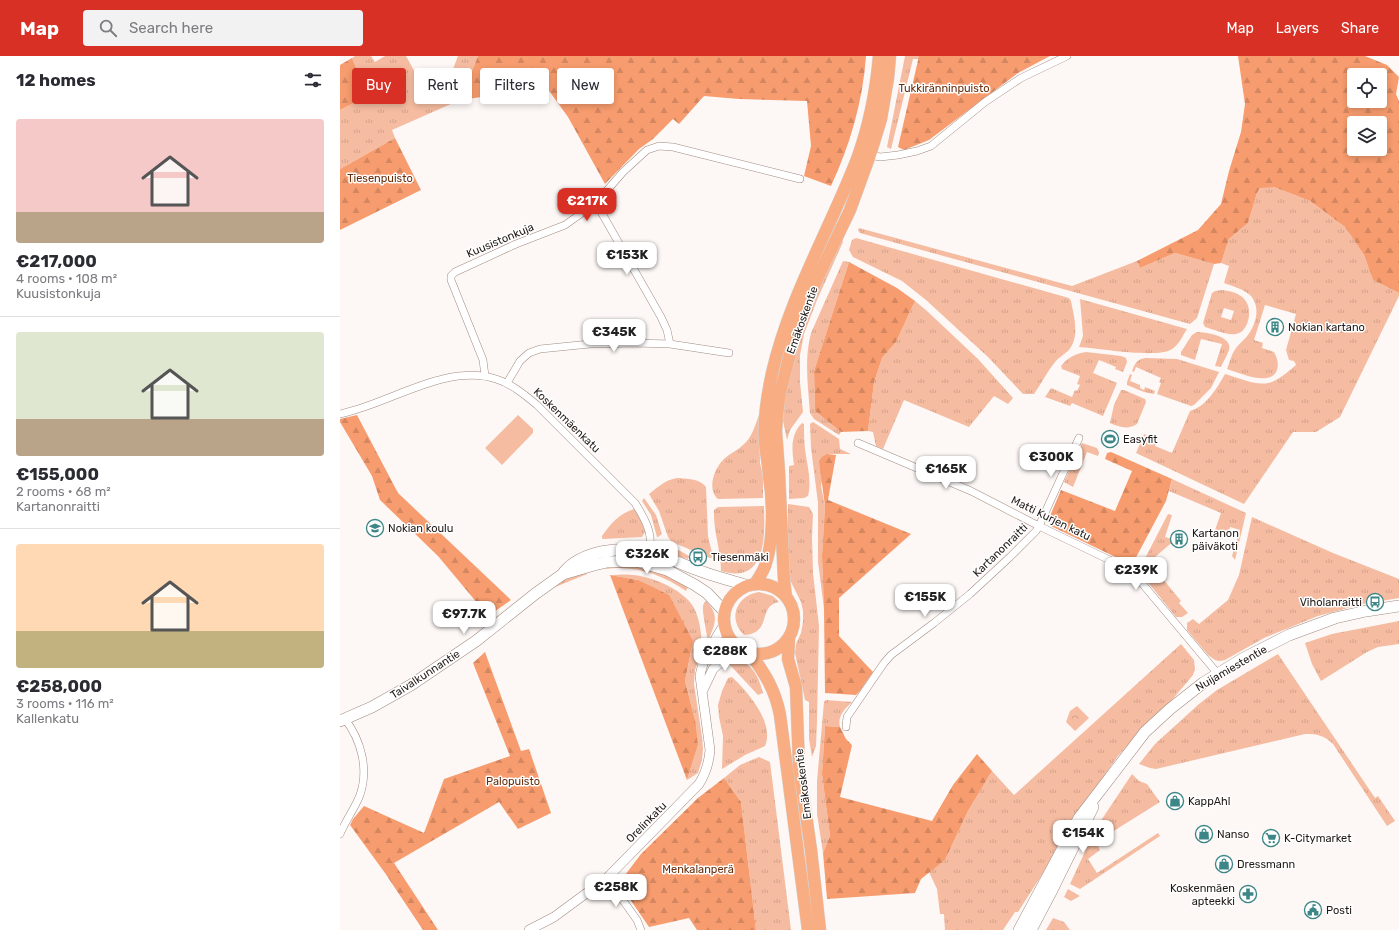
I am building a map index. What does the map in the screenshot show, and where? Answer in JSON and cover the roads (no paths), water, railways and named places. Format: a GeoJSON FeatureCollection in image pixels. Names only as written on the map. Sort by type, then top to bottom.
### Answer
{"type":"FeatureCollection","features":[{"type":"Feature","properties":{"kind":"main road","name":"Emäkoskentie"},"geometry":{"type":"LineString","coordinates":[[751,585],[766,562],[771,529],[771,493],[765,442],[765,428],[767,400],[772,373],[799,289],[861,146],[872,109],[879,56]]}},
{"type":"Feature","properties":{"kind":"main road","name":"Emäkoskentie"},"geometry":{"type":"LineString","coordinates":[[786,597],[776,431],[780,393],[796,330],[818,276],[850,210],[870,155],[881,119],[890,56]]}},
{"type":"Feature","properties":{"kind":"main road","name":"Taivalkunnantie"},"geometry":{"type":"LineString","coordinates":[[342,720],[372,707],[411,685],[481,637],[563,574],[570,565],[580,559],[593,555],[623,550],[651,552],[695,569],[751,585]]}},
{"type":"Feature","properties":{"kind":"main road","name":"Taivalkunnantie"},"geometry":{"type":"LineString","coordinates":[[563,574],[607,562],[623,560],[648,563],[667,570],[695,585],[717,602],[725,617]]}},
{"type":"Feature","properties":{"kind":"main road"},"geometry":{"type":"LineString","coordinates":[[764,584],[772,586],[786,597],[791,604],[794,613],[793,630],[789,638],[772,652],[761,654],[750,653],[738,647],[729,636],[725,617],[728,603],[735,594],[751,585],[764,584]]}},
{"type":"Feature","properties":{"kind":"main road","name":"Nuijamiestentie"},"geometry":{"type":"LineString","coordinates":[[1019,930],[1079,818],[1145,732],[1189,693],[1242,659],[1310,627],[1335,618],[1399,606]]}},
{"type":"Feature","properties":{"kind":"main road","name":"Emäkoskentie"},"geometry":{"type":"LineString","coordinates":[[789,638],[788,659],[796,688],[799,766],[811,850],[820,930]]}},
{"type":"Feature","properties":{"kind":"main road","name":"Emäkoskentie"},"geometry":{"type":"LineString","coordinates":[[750,653],[769,681],[779,708],[785,744],[808,930]]}},
{"type":"Feature","properties":{"kind":"main road","name":"Nuijamiestentie"},"geometry":{"type":"LineString","coordinates":[[1031,930],[1083,829],[1100,790]]}},
{"type":"Feature","properties":{"kind":"street"},"geometry":{"type":"LineString","coordinates":[[870,155],[880,157],[894,156],[931,146],[985,102],[1021,78],[1066,56]]}},
{"type":"Feature","properties":{"kind":"street","name":"Kuusistonkuja"},"geometry":{"type":"LineString","coordinates":[[485,376],[483,360],[451,280],[451,276],[455,272],[516,244],[565,225],[596,203],[623,172],[647,150],[659,146],[673,147],[800,179]]}},
{"type":"Feature","properties":{"kind":"street"},"geometry":{"type":"LineString","coordinates":[[596,203],[661,317],[667,330],[670,344]]}},
{"type":"Feature","properties":{"kind":"street"},"geometry":{"type":"LineString","coordinates":[[507,383],[520,361],[530,353],[540,349],[590,344],[670,344],[729,353]]}},
{"type":"Feature","properties":{"kind":"street","name":"Koskenmäenkatu"},"geometry":{"type":"LineString","coordinates":[[340,414],[363,408],[436,381],[452,377],[468,375],[485,376],[507,383],[519,390],[537,405],[635,503],[648,526],[651,539],[651,552],[648,563]]}},
{"type":"Feature","properties":{"kind":"street","name":"Kartanonraitti"},"geometry":{"type":"LineString","coordinates":[[846,727],[847,717],[891,655],[970,594],[1010,557],[1039,526],[1079,438]]}},
{"type":"Feature","properties":{"kind":"street","name":"Matti Kurjen katu"},"geometry":{"type":"LineString","coordinates":[[858,443],[965,488],[1132,572],[1218,674]]}},
{"type":"Feature","properties":{"kind":"street","name":"Orelinkatu"},"geometry":{"type":"LineString","coordinates":[[528,930],[554,917],[607,878],[691,794],[703,778],[710,758],[710,750],[700,676],[702,668],[725,617]]}},
{"type":"Feature","properties":{"kind":"street"},"geometry":{"type":"LineString","coordinates":[[703,690],[713,669],[738,647]]}},
{"type":"Feature","properties":{"kind":"street"},"geometry":{"type":"LineString","coordinates":[[340,834],[360,795],[364,765],[362,752],[355,732],[342,720]]}},
{"type":"Feature","properties":{"kind":"street"},"geometry":{"type":"LineString","coordinates":[[607,878],[637,920],[641,930]]}},
{"type":"Feature","properties":{"kind":"place","name":"Nokian kartano"},"geometry":{"type":"Point","coordinates":[1275,327]}},
{"type":"Feature","properties":{"kind":"place","name":"Easyfit"},"geometry":{"type":"Point","coordinates":[1110,439]}},
{"type":"Feature","properties":{"kind":"place","name":"Nokian koulu"},"geometry":{"type":"Point","coordinates":[375,528]}},
{"type":"Feature","properties":{"kind":"place","name":"Kartanon päiväkoti"},"geometry":{"type":"Point","coordinates":[1179,539]}},
{"type":"Feature","properties":{"kind":"place","name":"Tiesenmäki"},"geometry":{"type":"Point","coordinates":[698,557]}},
{"type":"Feature","properties":{"kind":"place","name":"Viholanraitti"},"geometry":{"type":"Point","coordinates":[1375,602]}},
{"type":"Feature","properties":{"kind":"place","name":"KappAhl"},"geometry":{"type":"Point","coordinates":[1175,801]}},
{"type":"Feature","properties":{"kind":"place","name":"Nanso"},"geometry":{"type":"Point","coordinates":[1204,834]}},
{"type":"Feature","properties":{"kind":"place","name":"K-Citymarket"},"geometry":{"type":"Point","coordinates":[1271,838]}},
{"type":"Feature","properties":{"kind":"place","name":"Dressmann"},"geometry":{"type":"Point","coordinates":[1224,864]}},
{"type":"Feature","properties":{"kind":"place","name":"Koskenmäen apteekki"},"geometry":{"type":"Point","coordinates":[1248,894]}},
{"type":"Feature","properties":{"kind":"place","name":"Posti"},"geometry":{"type":"Point","coordinates":[1313,910]}},
{"type":"Feature","properties":{"kind":"park label","name":"Tukkiränninpuisto"},"geometry":{"type":"Point","coordinates":[944,88]}},
{"type":"Feature","properties":{"kind":"park label","name":"Tiesenpuisto"},"geometry":{"type":"Point","coordinates":[380,178]}},
{"type":"Feature","properties":{"kind":"park label","name":"Palopuisto"},"geometry":{"type":"Point","coordinates":[513,781]}},
{"type":"Feature","properties":{"kind":"park label","name":"Menkalanperä"},"geometry":{"type":"Point","coordinates":[698,869]}}]}
